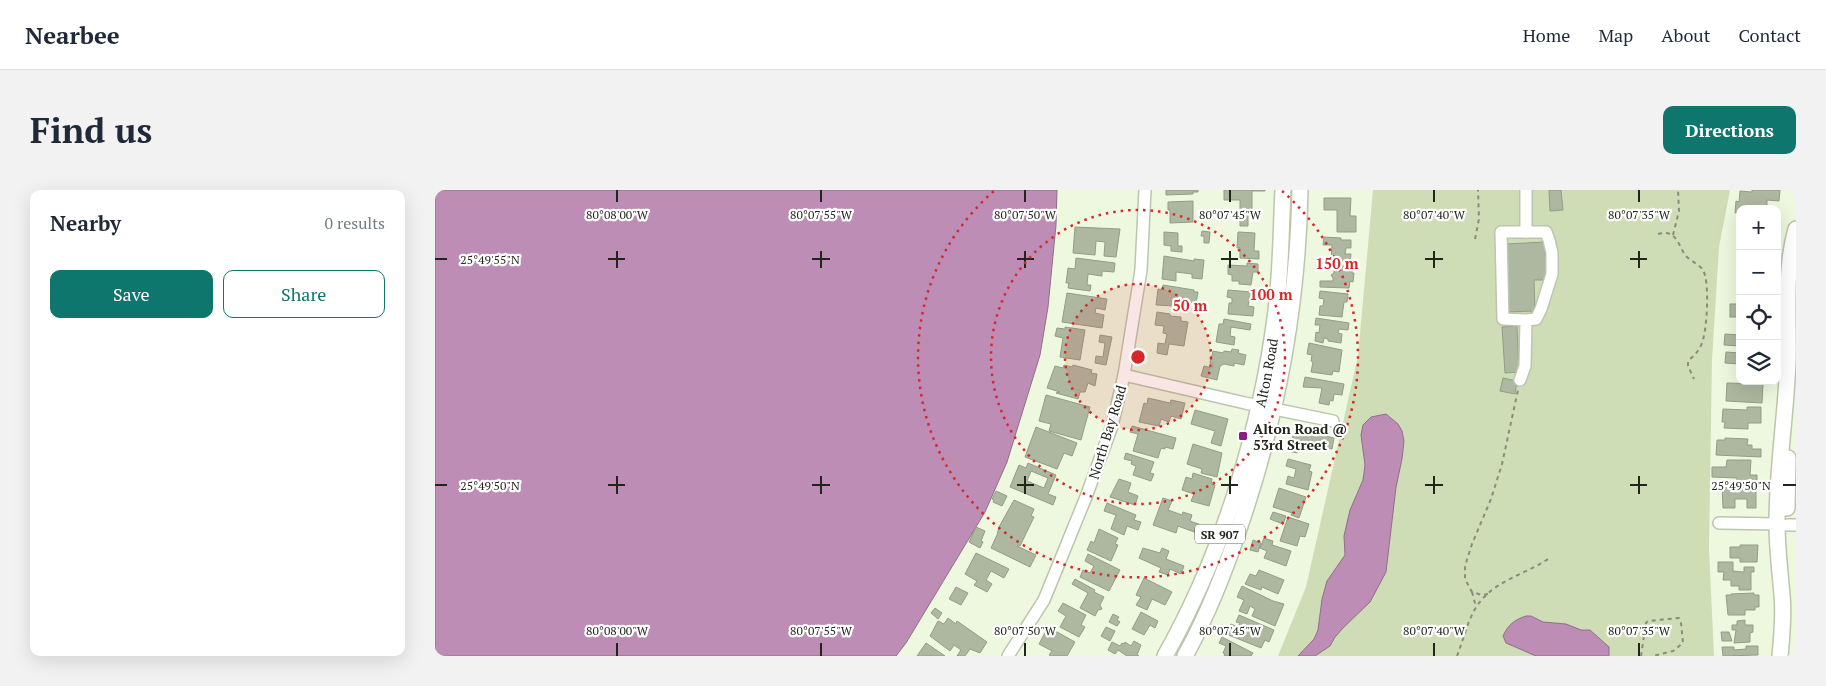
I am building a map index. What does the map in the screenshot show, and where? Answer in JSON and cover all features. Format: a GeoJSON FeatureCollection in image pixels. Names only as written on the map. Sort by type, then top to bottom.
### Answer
{"type":"FeatureCollection","features":[{"type":"Feature","properties":{"kind":"main road","name":"Alton Road"},"geometry":{"type":"LineString","coordinates":[[1165,656],[1198,590],[1217,545],[1243,468],[1259,406],[1276,309],[1283,190]]}},
{"type":"Feature","properties":{"kind":"main road","name":"Alton Road"},"geometry":{"type":"LineString","coordinates":[[1185,656],[1229,560],[1259,470],[1275,410],[1289,333],[1299,234],[1300,190]]}},
{"type":"Feature","properties":{"kind":"main road"},"geometry":{"type":"LineString","coordinates":[[1788,358],[1783,288],[1796,229]]}},
{"type":"Feature","properties":{"kind":"main road"},"geometry":{"type":"LineString","coordinates":[[1787,656],[1782,596],[1787,524],[1778,478],[1785,419],[1788,358],[1796,309]]}},
{"type":"Feature","properties":{"kind":"main road"},"geometry":{"type":"LineString","coordinates":[[1780,656],[1783,625]]}},
{"type":"Feature","properties":{"kind":"street","name":"North Bay Road"},"geometry":{"type":"LineString","coordinates":[[1014,654],[1044,600],[1086,498],[1111,426],[1124,375],[1141,270],[1145,190]]}},
{"type":"Feature","properties":{"kind":"street"},"geometry":{"type":"LineString","coordinates":[[1526,190],[1526,232]]}},
{"type":"Feature","properties":{"kind":"street"},"geometry":{"type":"LineString","coordinates":[[1501,232],[1526,232],[1546,232],[1552,252],[1552,274],[1541,310],[1536,319],[1503,319],[1501,232]]}},
{"type":"Feature","properties":{"kind":"street"},"geometry":{"type":"LineString","coordinates":[[1520,380],[1525,366],[1526,320]]}},
{"type":"Feature","properties":{"kind":"street"},"geometry":{"type":"LineString","coordinates":[[1124,375],[1275,410],[1333,421]]}},
{"type":"Feature","properties":{"kind":"street"},"geometry":{"type":"LineString","coordinates":[[1719,523],[1787,524]]}},
{"type":"Feature","properties":{"kind":"path"},"geometry":{"type":"LineString","coordinates":[[1475,239],[1479,219],[1478,190]]}},
{"type":"Feature","properties":{"kind":"path"},"geometry":{"type":"LineString","coordinates":[[1673,235],[1679,211],[1678,190]]}},
{"type":"Feature","properties":{"kind":"path"},"geometry":{"type":"LineString","coordinates":[[1658,234],[1667,233],[1673,235],[1678,240],[1686,257],[1703,270],[1706,284],[1703,341],[1695,356],[1688,361],[1688,366],[1694,379]]}},
{"type":"Feature","properties":{"kind":"path"},"geometry":{"type":"LineString","coordinates":[[1476,608],[1476,602],[1465,579],[1465,566],[1502,464],[1520,380]]}},
{"type":"Feature","properties":{"kind":"path"},"geometry":{"type":"LineString","coordinates":[[1457,656],[1476,608],[1488,594],[1502,583],[1530,570],[1551,557]]}},
{"type":"Feature","properties":{"kind":"path"},"geometry":{"type":"LineString","coordinates":[[1472,592],[1482,595],[1488,594]]}},
{"type":"Feature","properties":{"kind":"path"},"geometry":{"type":"LineString","coordinates":[[1641,656],[1647,621],[1679,618],[1683,643],[1673,651],[1653,656]]}},
{"type":"Feature","properties":{"kind":"green space"},"geometry":{"type":"Polygon","coordinates":[[[1373,190],[1730,190],[1719,247],[1712,360],[1709,549],[1714,656],[1278,656],[1306,587],[1358,356],[1373,190]]]}},
{"type":"Feature","properties":{"kind":"shaded area"},"geometry":{"type":"Polygon","coordinates":[[[435,190],[1057,190],[1056,225],[1048,307],[1040,355],[1007,462],[985,512],[906,643],[896,656],[435,656],[435,190]]]}},
{"type":"Feature","properties":{"kind":"shaded area"},"geometry":{"type":"Polygon","coordinates":[[[1386,414],[1398,424],[1404,441],[1396,487],[1386,572],[1370,602],[1343,628],[1330,646],[1315,656],[1298,656],[1314,639],[1318,630],[1322,599],[1327,581],[1345,555],[1344,536],[1350,510],[1363,480],[1365,465],[1361,435],[1363,425],[1371,417],[1386,414]]]}},
{"type":"Feature","properties":{"kind":"shaded area"},"geometry":{"type":"Polygon","coordinates":[[[1526,616],[1531,616],[1543,622],[1566,624],[1581,630],[1590,630],[1609,647],[1609,656],[1536,656],[1506,643],[1503,636],[1509,626],[1526,616]]]}},
{"type":"Feature","properties":{"kind":"building"},"geometry":{"type":"Polygon","coordinates":[[[1166,190],[1198,190],[1198,192],[1193,192],[1193,194],[1166,195],[1166,190]]]}},
{"type":"Feature","properties":{"kind":"building"},"geometry":{"type":"Polygon","coordinates":[[[1224,190],[1265,190],[1252,191],[1252,212],[1248,212],[1248,226],[1240,226],[1240,200],[1224,200],[1224,190]]]}},
{"type":"Feature","properties":{"kind":"building"},"geometry":{"type":"Polygon","coordinates":[[[1549,190],[1561,190],[1563,210],[1550,211],[1549,190]]]}},
{"type":"Feature","properties":{"kind":"building"},"geometry":{"type":"Polygon","coordinates":[[[1752,190],[1780,190],[1779,201],[1767,200],[1767,205],[1736,205],[1735,213],[1736,201],[1739,202],[1740,191],[1752,192],[1752,190]]]}},
{"type":"Feature","properties":{"kind":"building"},"geometry":{"type":"Polygon","coordinates":[[[1324,198],[1351,198],[1350,216],[1356,216],[1356,232],[1337,232],[1337,210],[1324,210],[1324,198]]]}},
{"type":"Feature","properties":{"kind":"building"},"geometry":{"type":"Polygon","coordinates":[[[1193,201],[1193,222],[1170,223],[1168,202],[1193,201]]]}},
{"type":"Feature","properties":{"kind":"building"},"geometry":{"type":"Polygon","coordinates":[[[1075,227],[1120,229],[1116,257],[1104,256],[1105,242],[1096,241],[1095,255],[1073,253],[1075,227]]]}},
{"type":"Feature","properties":{"kind":"building"},"geometry":{"type":"Polygon","coordinates":[[[1202,231],[1210,232],[1209,243],[1204,243],[1204,236],[1201,236],[1202,231]]]}},
{"type":"Feature","properties":{"kind":"building"},"geometry":{"type":"Polygon","coordinates":[[[1164,232],[1178,233],[1178,246],[1182,246],[1182,252],[1171,251],[1171,246],[1164,245],[1164,232]]]}},
{"type":"Feature","properties":{"kind":"building"},"geometry":{"type":"Polygon","coordinates":[[[1238,232],[1255,233],[1254,251],[1259,251],[1259,259],[1240,258],[1240,248],[1237,248],[1238,232]]]}},
{"type":"Feature","properties":{"kind":"building"},"geometry":{"type":"Polygon","coordinates":[[[1324,237],[1351,240],[1351,248],[1346,248],[1345,254],[1351,254],[1350,262],[1331,260],[1332,245],[1323,245],[1324,237]]]}},
{"type":"Feature","properties":{"kind":"building"},"geometry":{"type":"Polygon","coordinates":[[[1545,242],[1546,280],[1534,280],[1535,311],[1508,312],[1506,244],[1545,242]]]}},
{"type":"Feature","properties":{"kind":"building"},"geometry":{"type":"Polygon","coordinates":[[[1164,256],[1194,261],[1194,259],[1204,260],[1202,279],[1192,278],[1192,274],[1176,272],[1176,281],[1162,279],[1164,256]]]}},
{"type":"Feature","properties":{"kind":"building"},"geometry":{"type":"Polygon","coordinates":[[[1076,258],[1115,263],[1114,272],[1102,271],[1102,276],[1088,274],[1087,285],[1091,285],[1090,291],[1068,288],[1069,283],[1066,283],[1068,268],[1075,269],[1076,258]]]}},
{"type":"Feature","properties":{"kind":"building"},"geometry":{"type":"Polygon","coordinates":[[[1247,263],[1258,264],[1258,272],[1253,272],[1251,285],[1232,281],[1232,275],[1228,274],[1228,265],[1247,266],[1247,263]]]}},
{"type":"Feature","properties":{"kind":"building"},"geometry":{"type":"Polygon","coordinates":[[[1334,265],[1352,267],[1352,273],[1354,273],[1353,282],[1350,281],[1349,288],[1320,287],[1320,281],[1333,281],[1331,275],[1334,273],[1334,265]]]}},
{"type":"Feature","properties":{"kind":"building"},"geometry":{"type":"Polygon","coordinates":[[[1163,285],[1198,292],[1196,303],[1185,302],[1184,308],[1156,305],[1158,289],[1162,290],[1163,285]]]}},
{"type":"Feature","properties":{"kind":"building"},"geometry":{"type":"Polygon","coordinates":[[[1228,290],[1251,292],[1248,306],[1254,307],[1253,316],[1228,314],[1229,303],[1232,303],[1232,298],[1227,297],[1228,290]]]}},
{"type":"Feature","properties":{"kind":"building"},"geometry":{"type":"Polygon","coordinates":[[[1320,291],[1348,294],[1347,302],[1344,302],[1342,317],[1319,315],[1320,306],[1323,306],[1324,299],[1319,298],[1320,291]]]}},
{"type":"Feature","properties":{"kind":"building"},"geometry":{"type":"Polygon","coordinates":[[[1067,293],[1107,299],[1105,310],[1096,308],[1095,313],[1104,315],[1102,328],[1062,322],[1067,293]]]}},
{"type":"Feature","properties":{"kind":"building"},"geometry":{"type":"Polygon","coordinates":[[[1730,304],[1736,304],[1736,317],[1730,317],[1730,304]]]}},
{"type":"Feature","properties":{"kind":"building"},"geometry":{"type":"Polygon","coordinates":[[[1157,312],[1181,317],[1181,321],[1188,322],[1184,346],[1169,344],[1167,355],[1157,353],[1158,343],[1165,344],[1167,334],[1163,333],[1164,326],[1155,325],[1157,312]]]}},
{"type":"Feature","properties":{"kind":"building"},"geometry":{"type":"Polygon","coordinates":[[[1316,318],[1349,323],[1348,330],[1339,329],[1338,333],[1342,334],[1341,343],[1328,341],[1328,339],[1324,338],[1323,343],[1315,341],[1316,332],[1319,333],[1320,325],[1315,325],[1316,318]]]}},
{"type":"Feature","properties":{"kind":"building"},"geometry":{"type":"Polygon","coordinates":[[[1224,319],[1251,324],[1250,330],[1231,327],[1230,336],[1235,337],[1234,345],[1216,342],[1219,324],[1223,324],[1224,319]]]}},
{"type":"Feature","properties":{"kind":"building"},"geometry":{"type":"Polygon","coordinates":[[[1517,326],[1519,372],[1505,373],[1502,327],[1517,326]]]}},
{"type":"Feature","properties":{"kind":"building"},"geometry":{"type":"Polygon","coordinates":[[[1065,327],[1085,330],[1080,360],[1060,357],[1063,338],[1055,336],[1057,328],[1065,329],[1065,327]]]}},
{"type":"Feature","properties":{"kind":"building"},"geometry":{"type":"Polygon","coordinates":[[[1725,334],[1736,335],[1736,346],[1724,345],[1725,334]]]}},
{"type":"Feature","properties":{"kind":"building"},"geometry":{"type":"Polygon","coordinates":[[[1100,335],[1112,337],[1106,365],[1095,363],[1096,356],[1103,357],[1105,343],[1099,342],[1100,335]]]}},
{"type":"Feature","properties":{"kind":"building"},"geometry":{"type":"Polygon","coordinates":[[[1309,343],[1342,350],[1339,372],[1333,371],[1332,375],[1311,372],[1312,355],[1307,354],[1309,343]]]}},
{"type":"Feature","properties":{"kind":"building"},"geometry":{"type":"Polygon","coordinates":[[[1232,349],[1239,350],[1238,353],[1246,355],[1244,365],[1234,363],[1234,366],[1224,364],[1220,366],[1217,380],[1201,376],[1204,366],[1212,368],[1213,364],[1210,363],[1213,351],[1223,353],[1224,351],[1231,352],[1232,349]]]}},
{"type":"Feature","properties":{"kind":"building"},"geometry":{"type":"Polygon","coordinates":[[[1726,352],[1736,353],[1736,364],[1725,363],[1726,352]]]}},
{"type":"Feature","properties":{"kind":"building"},"geometry":{"type":"Polygon","coordinates":[[[1064,365],[1072,367],[1073,365],[1092,370],[1091,373],[1097,374],[1095,386],[1088,383],[1085,392],[1080,392],[1078,399],[1056,393],[1060,392],[1047,388],[1055,366],[1063,368],[1064,365]]]}},
{"type":"Feature","properties":{"kind":"building"},"geometry":{"type":"Polygon","coordinates":[[[1305,377],[1344,384],[1342,395],[1334,394],[1333,401],[1330,400],[1329,405],[1319,403],[1322,388],[1303,387],[1305,377]]]}},
{"type":"Feature","properties":{"kind":"building"},"geometry":{"type":"Polygon","coordinates":[[[1503,378],[1517,381],[1515,394],[1500,391],[1503,378]]]}},
{"type":"Feature","properties":{"kind":"building"},"geometry":{"type":"Polygon","coordinates":[[[1727,383],[1763,385],[1762,403],[1726,401],[1727,383]]]}},
{"type":"Feature","properties":{"kind":"building"},"geometry":{"type":"Polygon","coordinates":[[[1046,395],[1090,407],[1081,440],[1049,431],[1051,424],[1039,421],[1046,395]]]}},
{"type":"Feature","properties":{"kind":"building"},"geometry":{"type":"Polygon","coordinates":[[[1148,398],[1170,403],[1171,400],[1185,403],[1181,419],[1171,416],[1169,422],[1161,419],[1159,426],[1139,422],[1144,403],[1147,404],[1148,398]]]}},
{"type":"Feature","properties":{"kind":"building"},"geometry":{"type":"Polygon","coordinates":[[[1747,407],[1761,407],[1761,423],[1748,423],[1748,429],[1724,428],[1725,422],[1722,422],[1723,409],[1747,410],[1747,407]]]}},
{"type":"Feature","properties":{"kind":"building"},"geometry":{"type":"Polygon","coordinates":[[[1195,410],[1228,419],[1221,446],[1211,443],[1215,431],[1191,424],[1195,410]]]}},
{"type":"Feature","properties":{"kind":"building"},"geometry":{"type":"Polygon","coordinates":[[[1132,426],[1176,438],[1173,449],[1161,448],[1158,458],[1133,451],[1138,434],[1130,432],[1132,426]]]}},
{"type":"Feature","properties":{"kind":"building"},"geometry":{"type":"Polygon","coordinates":[[[1036,427],[1077,443],[1072,456],[1064,453],[1057,469],[1025,457],[1036,427]]]}},
{"type":"Feature","properties":{"kind":"building"},"geometry":{"type":"Polygon","coordinates":[[[1294,432],[1307,435],[1308,432],[1334,438],[1332,449],[1310,442],[1309,449],[1298,447],[1297,453],[1289,451],[1294,432]]]}},
{"type":"Feature","properties":{"kind":"building"},"geometry":{"type":"Polygon","coordinates":[[[1725,438],[1748,439],[1747,445],[1752,445],[1752,449],[1761,449],[1761,457],[1716,455],[1717,440],[1725,440],[1725,438]]]}},
{"type":"Feature","properties":{"kind":"building"},"geometry":{"type":"Polygon","coordinates":[[[1193,444],[1222,453],[1217,477],[1201,473],[1202,469],[1187,464],[1193,444]]]}},
{"type":"Feature","properties":{"kind":"building"},"geometry":{"type":"Polygon","coordinates":[[[1126,453],[1154,462],[1150,473],[1154,474],[1151,481],[1133,475],[1136,466],[1131,464],[1132,461],[1124,459],[1126,453]]]}},
{"type":"Feature","properties":{"kind":"building"},"geometry":{"type":"Polygon","coordinates":[[[1288,459],[1311,465],[1309,471],[1312,472],[1308,490],[1286,484],[1288,476],[1294,478],[1296,469],[1286,466],[1288,459]]]}},
{"type":"Feature","properties":{"kind":"building"},"geometry":{"type":"Polygon","coordinates":[[[1727,460],[1751,460],[1750,475],[1757,475],[1757,483],[1737,483],[1737,478],[1712,477],[1712,467],[1726,467],[1727,460]]]}},
{"type":"Feature","properties":{"kind":"building"},"geometry":{"type":"Polygon","coordinates":[[[1028,463],[1056,475],[1048,494],[1056,497],[1053,505],[1010,487],[1019,465],[1026,468],[1028,463]],[[1031,471],[1027,481],[1044,488],[1048,478],[1031,471]]]}},
{"type":"Feature","properties":{"kind":"building"},"geometry":{"type":"Polygon","coordinates":[[[1193,473],[1212,479],[1211,484],[1215,485],[1209,506],[1191,501],[1194,494],[1182,490],[1186,477],[1192,479],[1193,473]]]}},
{"type":"Feature","properties":{"kind":"building"},"geometry":{"type":"Polygon","coordinates":[[[1119,479],[1131,483],[1128,492],[1138,496],[1135,505],[1110,497],[1119,479]]]}},
{"type":"Feature","properties":{"kind":"building"},"geometry":{"type":"Polygon","coordinates":[[[1756,485],[1756,508],[1747,508],[1747,499],[1735,499],[1735,508],[1723,508],[1722,486],[1756,485]]]}},
{"type":"Feature","properties":{"kind":"building"},"geometry":{"type":"Polygon","coordinates":[[[1279,488],[1306,497],[1299,518],[1291,515],[1292,513],[1273,507],[1279,488]]]}},
{"type":"Feature","properties":{"kind":"building"},"geometry":{"type":"Polygon","coordinates":[[[996,491],[1007,496],[1002,506],[993,502],[994,500],[992,499],[996,491]]]}},
{"type":"Feature","properties":{"kind":"building"},"geometry":{"type":"Polygon","coordinates":[[[1163,498],[1172,501],[1168,510],[1182,515],[1183,512],[1192,515],[1190,521],[1201,525],[1197,533],[1178,526],[1176,533],[1153,525],[1163,498]]]}},
{"type":"Feature","properties":{"kind":"building"},"geometry":{"type":"Polygon","coordinates":[[[1014,500],[1034,509],[1031,516],[1034,517],[1020,546],[1017,546],[1036,555],[1030,567],[991,548],[999,527],[1014,500]]]}},
{"type":"Feature","properties":{"kind":"building"},"geometry":{"type":"Polygon","coordinates":[[[1107,503],[1136,515],[1134,520],[1141,522],[1138,530],[1127,526],[1124,535],[1111,529],[1116,515],[1104,511],[1107,503]]]}},
{"type":"Feature","properties":{"kind":"building"},"geometry":{"type":"Polygon","coordinates":[[[1273,512],[1286,516],[1283,524],[1270,519],[1273,512]]]}},
{"type":"Feature","properties":{"kind":"building"},"geometry":{"type":"Polygon","coordinates":[[[1288,517],[1309,524],[1305,537],[1300,536],[1297,546],[1280,541],[1288,517]]]}},
{"type":"Feature","properties":{"kind":"building"},"geometry":{"type":"Polygon","coordinates":[[[976,527],[985,531],[980,548],[969,542],[976,527]]]}},
{"type":"Feature","properties":{"kind":"building"},"geometry":{"type":"Polygon","coordinates":[[[1099,529],[1118,538],[1115,544],[1118,545],[1111,561],[1087,550],[1091,541],[1094,543],[1099,529]]]}},
{"type":"Feature","properties":{"kind":"building"},"geometry":{"type":"Polygon","coordinates":[[[1264,538],[1273,541],[1272,545],[1291,551],[1286,566],[1264,558],[1267,551],[1260,548],[1264,538]]]}},
{"type":"Feature","properties":{"kind":"building"},"geometry":{"type":"Polygon","coordinates":[[[1253,540],[1261,543],[1258,552],[1250,550],[1253,540]]]}},
{"type":"Feature","properties":{"kind":"building"},"geometry":{"type":"Polygon","coordinates":[[[1740,545],[1758,545],[1757,562],[1740,562],[1740,558],[1730,558],[1730,547],[1740,547],[1740,545]]]}},
{"type":"Feature","properties":{"kind":"building"},"geometry":{"type":"Polygon","coordinates":[[[1143,548],[1160,553],[1162,548],[1169,551],[1166,559],[1184,566],[1181,574],[1170,569],[1168,575],[1159,572],[1161,568],[1139,558],[1143,548]]]}},
{"type":"Feature","properties":{"kind":"building"},"geometry":{"type":"Polygon","coordinates":[[[976,553],[1009,569],[1004,578],[991,571],[986,580],[992,584],[987,592],[974,585],[977,581],[965,574],[976,553]]]}},
{"type":"Feature","properties":{"kind":"building"},"geometry":{"type":"Polygon","coordinates":[[[1088,554],[1120,570],[1109,591],[1080,577],[1083,570],[1090,573],[1094,566],[1085,561],[1088,554]]]}},
{"type":"Feature","properties":{"kind":"building"},"geometry":{"type":"Polygon","coordinates":[[[1718,562],[1733,562],[1733,571],[1744,572],[1744,567],[1754,567],[1754,572],[1751,572],[1751,590],[1739,590],[1739,586],[1731,586],[1731,580],[1723,580],[1724,572],[1718,572],[1718,562]]]}},
{"type":"Feature","properties":{"kind":"building"},"geometry":{"type":"Polygon","coordinates":[[[1259,570],[1284,580],[1278,594],[1262,587],[1261,590],[1245,584],[1250,574],[1256,576],[1259,570]]]}},
{"type":"Feature","properties":{"kind":"building"},"geometry":{"type":"Polygon","coordinates":[[[1144,578],[1172,592],[1165,605],[1152,599],[1147,610],[1136,605],[1141,597],[1136,595],[1144,578]]]}},
{"type":"Feature","properties":{"kind":"building"},"geometry":{"type":"Polygon","coordinates":[[[1075,579],[1104,597],[1100,605],[1102,609],[1098,610],[1095,616],[1080,608],[1088,593],[1072,584],[1075,579]]]}},
{"type":"Feature","properties":{"kind":"building"},"geometry":{"type":"Polygon","coordinates":[[[1242,586],[1273,601],[1284,604],[1275,626],[1252,616],[1255,609],[1250,606],[1247,614],[1239,611],[1244,600],[1237,597],[1242,586]]]}},
{"type":"Feature","properties":{"kind":"building"},"geometry":{"type":"Polygon","coordinates":[[[956,587],[968,593],[961,605],[949,599],[956,587]]]}},
{"type":"Feature","properties":{"kind":"building"},"geometry":{"type":"Polygon","coordinates":[[[1754,593],[1754,595],[1759,595],[1759,607],[1755,607],[1755,610],[1745,610],[1745,615],[1728,615],[1726,595],[1754,593]]]}},
{"type":"Feature","properties":{"kind":"building"},"geometry":{"type":"Polygon","coordinates":[[[1063,603],[1086,615],[1081,625],[1085,627],[1079,637],[1060,627],[1066,616],[1058,611],[1063,603]]]}},
{"type":"Feature","properties":{"kind":"building"},"geometry":{"type":"Polygon","coordinates":[[[935,608],[942,613],[938,619],[931,613],[935,608]]]}},
{"type":"Feature","properties":{"kind":"building"},"geometry":{"type":"Polygon","coordinates":[[[1141,612],[1158,621],[1155,628],[1150,625],[1144,635],[1132,629],[1141,612]]]}},
{"type":"Feature","properties":{"kind":"building"},"geometry":{"type":"Polygon","coordinates":[[[1113,614],[1119,617],[1117,620],[1120,622],[1117,626],[1109,622],[1113,614]]]}},
{"type":"Feature","properties":{"kind":"building"},"geometry":{"type":"Polygon","coordinates":[[[1239,615],[1274,630],[1269,642],[1265,640],[1261,648],[1226,634],[1231,624],[1238,627],[1240,623],[1236,622],[1239,615]]]}},
{"type":"Feature","properties":{"kind":"building"},"geometry":{"type":"Polygon","coordinates":[[[948,618],[956,624],[957,621],[987,642],[980,653],[970,649],[965,656],[957,656],[961,650],[954,645],[950,651],[930,636],[938,621],[944,624],[948,618]]]}},
{"type":"Feature","properties":{"kind":"building"},"geometry":{"type":"Polygon","coordinates":[[[1745,620],[1745,625],[1753,625],[1753,632],[1750,633],[1750,642],[1734,643],[1736,630],[1732,630],[1732,625],[1737,625],[1737,621],[1745,620]]]}},
{"type":"Feature","properties":{"kind":"building"},"geometry":{"type":"Polygon","coordinates":[[[1048,627],[1075,642],[1067,656],[1051,656],[1049,655],[1052,651],[1039,644],[1048,627]]]}},
{"type":"Feature","properties":{"kind":"building"},"geometry":{"type":"Polygon","coordinates":[[[1106,627],[1115,631],[1110,641],[1101,636],[1106,627]]]}},
{"type":"Feature","properties":{"kind":"building"},"geometry":{"type":"Polygon","coordinates":[[[1721,632],[1729,632],[1732,641],[1722,641],[1721,632]]]}},
{"type":"Feature","properties":{"kind":"building"},"geometry":{"type":"Polygon","coordinates":[[[1222,637],[1253,653],[1251,656],[1224,656],[1225,654],[1223,653],[1226,646],[1219,643],[1222,637]]]}},
{"type":"Feature","properties":{"kind":"building"},"geometry":{"type":"Polygon","coordinates":[[[1134,641],[1141,645],[1137,655],[1139,656],[1127,656],[1118,650],[1115,654],[1108,650],[1112,642],[1120,646],[1125,642],[1131,646],[1134,641]]]}},
{"type":"Feature","properties":{"kind":"building"},"geometry":{"type":"Polygon","coordinates":[[[926,643],[945,656],[917,656],[926,643]]]}},
{"type":"Feature","properties":{"kind":"building"},"geometry":{"type":"Polygon","coordinates":[[[1746,646],[1758,646],[1758,655],[1723,656],[1722,647],[1734,647],[1734,650],[1746,649],[1746,646]]]}},
{"type":"Feature","properties":{"kind":"place","name":"Alton Road @ 53rd Street"},"geometry":{"type":"Point","coordinates":[1243,436]}}]}
